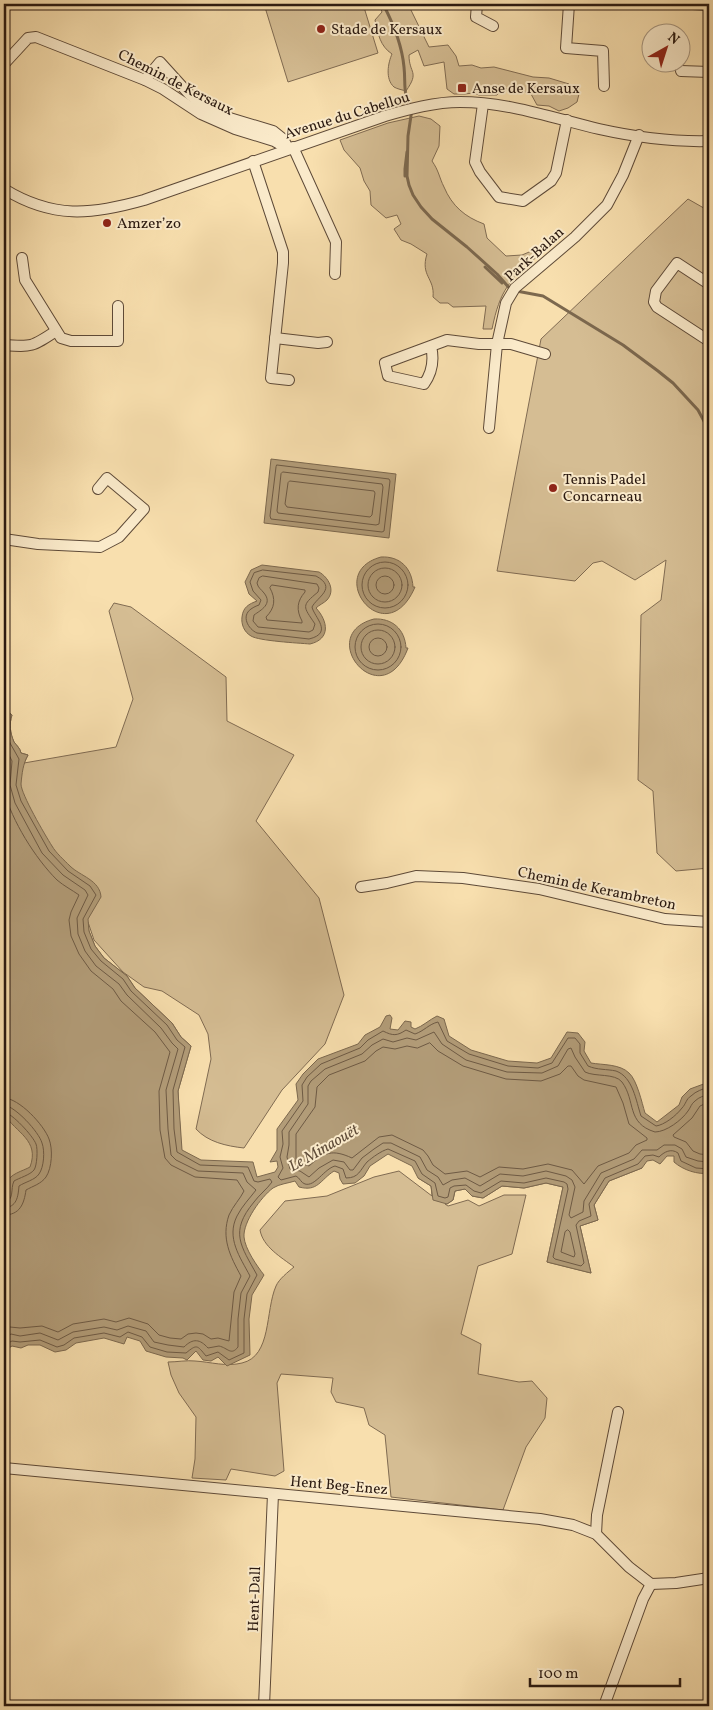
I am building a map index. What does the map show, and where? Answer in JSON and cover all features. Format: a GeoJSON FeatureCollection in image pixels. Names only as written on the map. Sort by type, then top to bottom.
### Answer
{"type":"FeatureCollection","features":[{"type":"Feature","properties":{"kind":"street"},"geometry":{"type":"LineString","coordinates":[[477,4],[476,17],[493,26]]}},
{"type":"Feature","properties":{"kind":"street"},"geometry":{"type":"LineString","coordinates":[[569,4],[566,48],[603,51],[604,86]]}},
{"type":"Feature","properties":{"kind":"street"},"geometry":{"type":"LineString","coordinates":[[693,4],[707,5]]}},
{"type":"Feature","properties":{"kind":"street","name":"Chemin de Kersaux"},"geometry":{"type":"LineString","coordinates":[[4,64],[28,38],[36,37],[145,80],[163,89],[201,114],[235,129],[291,148]]}},
{"type":"Feature","properties":{"kind":"street"},"geometry":{"type":"LineString","coordinates":[[145,80],[160,62],[189,94],[204,106],[223,116],[273,131],[283,139],[291,148],[336,242],[335,274]]}},
{"type":"Feature","properties":{"kind":"street"},"geometry":{"type":"LineString","coordinates":[[690,72],[709,72]]}},
{"type":"Feature","properties":{"kind":"street","name":"Avenue du Cabellou"},"geometry":{"type":"LineString","coordinates":[[4,190],[22,200],[49,209],[89,212],[104,210],[144,200],[406,110],[453,103],[516,107],[600,129],[676,141],[709,141]]}},
{"type":"Feature","properties":{"kind":"street"},"geometry":{"type":"LineString","coordinates":[[482,104],[475,162],[480,172],[499,197],[524,201],[551,182],[556,173],[567,120]]}},
{"type":"Feature","properties":{"kind":"street","name":"Park-Balan"},"geometry":{"type":"LineString","coordinates":[[489,428],[498,344],[506,303],[516,288],[538,267],[567,245],[600,214],[623,175],[639,135]]}},
{"type":"Feature","properties":{"kind":"street"},"geometry":{"type":"LineString","coordinates":[[253,161],[283,252],[284,263],[271,378],[289,380]]}},
{"type":"Feature","properties":{"kind":"street"},"geometry":{"type":"LineString","coordinates":[[22,258],[25,280],[61,338],[71,341],[118,341],[118,306]]}},
{"type":"Feature","properties":{"kind":"street"},"geometry":{"type":"LineString","coordinates":[[709,284],[677,262],[656,291],[654,302],[657,307],[709,341]]}},
{"type":"Feature","properties":{"kind":"street"},"geometry":{"type":"LineString","coordinates":[[4,346],[29,346],[37,344],[56,331]]}},
{"type":"Feature","properties":{"kind":"street"},"geometry":{"type":"LineString","coordinates":[[275,338],[318,343],[327,342]]}},
{"type":"Feature","properties":{"kind":"street"},"geometry":{"type":"LineString","coordinates":[[431,346],[433,356],[428,378],[424,384],[388,376],[384,363],[447,340],[479,344],[511,344],[544,354]]}},
{"type":"Feature","properties":{"kind":"street"},"geometry":{"type":"LineString","coordinates":[[4,539],[38,544],[100,546],[119,537],[144,508],[107,478],[98,489]]}},
{"type":"Feature","properties":{"kind":"street","name":"Chemin de Kerambreton"},"geometry":{"type":"LineString","coordinates":[[361,887],[416,876],[463,878],[540,889],[665,920],[709,922]]}},
{"type":"Feature","properties":{"kind":"street"},"geometry":{"type":"LineString","coordinates":[[596,1534],[597,1515],[618,1412]]}},
{"type":"Feature","properties":{"kind":"street","name":"Hent Beg-Enez"},"geometry":{"type":"LineString","coordinates":[[4,1468],[540,1519],[573,1525],[596,1534],[651,1584]]}},
{"type":"Feature","properties":{"kind":"street","name":"Hent-Dall"},"geometry":{"type":"LineString","coordinates":[[264,1706],[273,1494]]}},
{"type":"Feature","properties":{"kind":"street"},"geometry":{"type":"LineString","coordinates":[[604,1706],[643,1599],[651,1584],[676,1583],[709,1578]]}},
{"type":"Feature","properties":{"kind":"shaded area","name":"Stade de Kersaux"},"geometry":{"type":"Polygon","coordinates":[[[264,4],[363,4],[378,53],[288,82],[264,4]]]}},
{"type":"Feature","properties":{"kind":"shaded area"},"geometry":{"type":"Polygon","coordinates":[[[379,4],[408,4],[429,47],[448,45],[456,56],[459,66],[494,67],[569,84],[579,94],[577,102],[559,111],[549,106],[537,105],[531,94],[513,88],[505,89],[497,95],[454,94],[447,89],[444,62],[424,66],[418,50],[409,55],[413,76],[406,91],[395,88],[391,84],[388,75],[392,54],[382,43],[375,20],[382,12],[379,4]]]}},
{"type":"Feature","properties":{"kind":"shaded area"},"geometry":{"type":"Polygon","coordinates":[[[419,116],[431,119],[440,126],[439,146],[432,161],[447,194],[455,205],[471,218],[484,224],[487,238],[506,256],[522,255],[534,250],[539,255],[507,287],[498,304],[492,329],[483,329],[486,306],[453,307],[448,303],[440,303],[433,297],[432,285],[425,267],[427,254],[401,240],[394,229],[401,224],[397,215],[386,218],[371,205],[370,191],[364,181],[360,168],[344,150],[340,140],[388,123],[419,116]]]}},
{"type":"Feature","properties":{"kind":"shaded area"},"geometry":{"type":"Polygon","coordinates":[[[688,199],[709,211],[709,868],[676,871],[657,853],[653,791],[638,780],[641,615],[661,600],[666,560],[635,580],[602,561],[593,563],[575,581],[497,571],[541,339],[688,199]]]}},
{"type":"Feature","properties":{"kind":"shaded area"},"geometry":{"type":"Polygon","coordinates":[[[114,603],[131,607],[226,677],[227,721],[294,755],[256,821],[319,898],[344,995],[325,1044],[282,1090],[244,1148],[224,1145],[206,1137],[196,1129],[211,1059],[208,1034],[199,1015],[162,991],[144,987],[123,972],[94,940],[88,922],[89,931],[95,946],[104,958],[127,976],[135,988],[172,1023],[181,1037],[191,1046],[178,1091],[181,1150],[4,1231],[4,709],[12,715],[10,729],[14,742],[21,753],[28,755],[24,763],[116,747],[133,699],[109,611],[114,603]]]}},
{"type":"Feature","properties":{"kind":"shaded area"},"geometry":{"type":"Polygon","coordinates":[[[642,1168],[609,1181],[594,1205],[598,1220],[580,1226],[591,1273],[547,1262],[563,1187],[546,1183],[524,1188],[502,1186],[483,1198],[472,1196],[465,1189],[455,1191],[453,1200],[445,1204],[448,1206],[468,1200],[479,1206],[504,1195],[526,1195],[512,1254],[478,1266],[461,1334],[481,1344],[478,1374],[519,1382],[532,1381],[547,1398],[545,1418],[526,1447],[503,1510],[391,1497],[385,1435],[369,1425],[364,1408],[336,1402],[331,1392],[333,1378],[281,1374],[277,1383],[284,1471],[275,1476],[231,1469],[226,1480],[192,1478],[195,1459],[196,1417],[179,1393],[171,1375],[168,1362],[192,1361],[236,1364],[252,1359],[258,1352],[266,1331],[276,1286],[281,1278],[294,1267],[269,1247],[260,1230],[285,1201],[327,1196],[374,1177],[399,1171],[432,1196],[431,1186],[418,1178],[642,1168]]]}},
{"type":"Feature","properties":{"kind":"water"},"geometry":{"type":"Polygon","coordinates":[[[271,459],[396,474],[389,538],[264,523],[271,459]]]}},
{"type":"Feature","properties":{"kind":"water"},"geometry":{"type":"Polygon","coordinates":[[[381,557],[388,557],[404,564],[410,574],[413,587],[415,587],[403,606],[389,613],[376,612],[365,604],[358,591],[357,578],[364,566],[381,557]]]}},
{"type":"Feature","properties":{"kind":"water"},"geometry":{"type":"Polygon","coordinates":[[[262,565],[319,572],[330,584],[330,596],[316,608],[325,624],[324,634],[317,642],[310,644],[255,638],[243,628],[244,611],[247,606],[257,601],[249,594],[245,582],[251,570],[262,565]]]}},
{"type":"Feature","properties":{"kind":"water"},"geometry":{"type":"Polygon","coordinates":[[[374,619],[386,620],[396,626],[403,635],[406,648],[408,648],[397,668],[383,675],[370,674],[358,666],[351,654],[350,640],[357,628],[374,619]]]}},
{"type":"Feature","properties":{"kind":"water","name":"Le Minaouët"},"geometry":{"type":"Polygon","coordinates":[[[4,709],[12,715],[10,729],[14,742],[21,753],[28,755],[23,769],[21,784],[34,815],[58,854],[74,870],[93,882],[100,891],[101,897],[88,919],[89,931],[95,946],[104,958],[127,976],[135,988],[172,1023],[181,1037],[191,1046],[178,1091],[182,1150],[201,1160],[253,1162],[257,1177],[275,1172],[278,1167],[277,1161],[270,1162],[277,1150],[277,1129],[298,1100],[296,1084],[318,1059],[358,1044],[365,1035],[380,1027],[386,1016],[390,1015],[392,1018],[390,1029],[398,1030],[405,1021],[411,1022],[411,1027],[415,1029],[437,1016],[444,1019],[449,1036],[471,1050],[508,1061],[537,1063],[551,1058],[567,1032],[578,1033],[585,1042],[584,1051],[591,1063],[616,1066],[632,1076],[645,1113],[657,1122],[679,1105],[682,1097],[690,1089],[709,1082],[709,1173],[695,1173],[686,1170],[674,1162],[674,1156],[667,1156],[660,1164],[653,1160],[647,1161],[642,1168],[609,1181],[594,1205],[598,1220],[580,1226],[591,1273],[547,1262],[563,1187],[546,1183],[524,1188],[502,1186],[483,1198],[472,1196],[465,1189],[455,1191],[453,1200],[447,1204],[433,1200],[431,1186],[418,1178],[412,1166],[388,1154],[370,1166],[364,1176],[355,1183],[343,1184],[339,1173],[334,1171],[315,1187],[299,1187],[295,1181],[275,1187],[258,1204],[244,1231],[245,1242],[249,1252],[264,1275],[252,1295],[249,1319],[250,1355],[227,1366],[218,1357],[211,1361],[203,1360],[196,1351],[187,1360],[166,1357],[146,1351],[140,1341],[127,1337],[124,1344],[104,1338],[76,1343],[66,1350],[55,1352],[40,1345],[28,1345],[21,1348],[12,1346],[4,1351],[4,1203],[8,1180],[13,1175],[30,1167],[32,1150],[25,1137],[4,1114],[4,709]]]}},
{"type":"Feature","properties":{"kind":"waterway"},"geometry":{"type":"LineString","coordinates":[[383,4],[396,35],[403,59],[406,93],[412,109],[408,136],[407,176],[413,195],[421,207],[432,219],[497,274],[511,290],[543,296],[623,345],[673,383],[698,410],[705,423],[708,435],[707,448]]}},
{"type":"Feature","properties":{"kind":"waterway"},"geometry":{"type":"LineString","coordinates":[[405,176],[407,152]]}},
{"type":"Feature","properties":{"kind":"waterway"},"geometry":{"type":"LineString","coordinates":[[485,267],[502,283]]}},
{"type":"Feature","properties":{"kind":"place","name":"Stade de Kersaux"},"geometry":{"type":"Point","coordinates":[321,29]}},
{"type":"Feature","properties":{"kind":"place","name":"Anse de Kersaux"},"geometry":{"type":"Point","coordinates":[462,88]}},
{"type":"Feature","properties":{"kind":"place","name":"Amzer’zo"},"geometry":{"type":"Point","coordinates":[107,223]}},
{"type":"Feature","properties":{"kind":"place","name":"Tennis Padel Concarneau"},"geometry":{"type":"Point","coordinates":[553,488]}}]}
